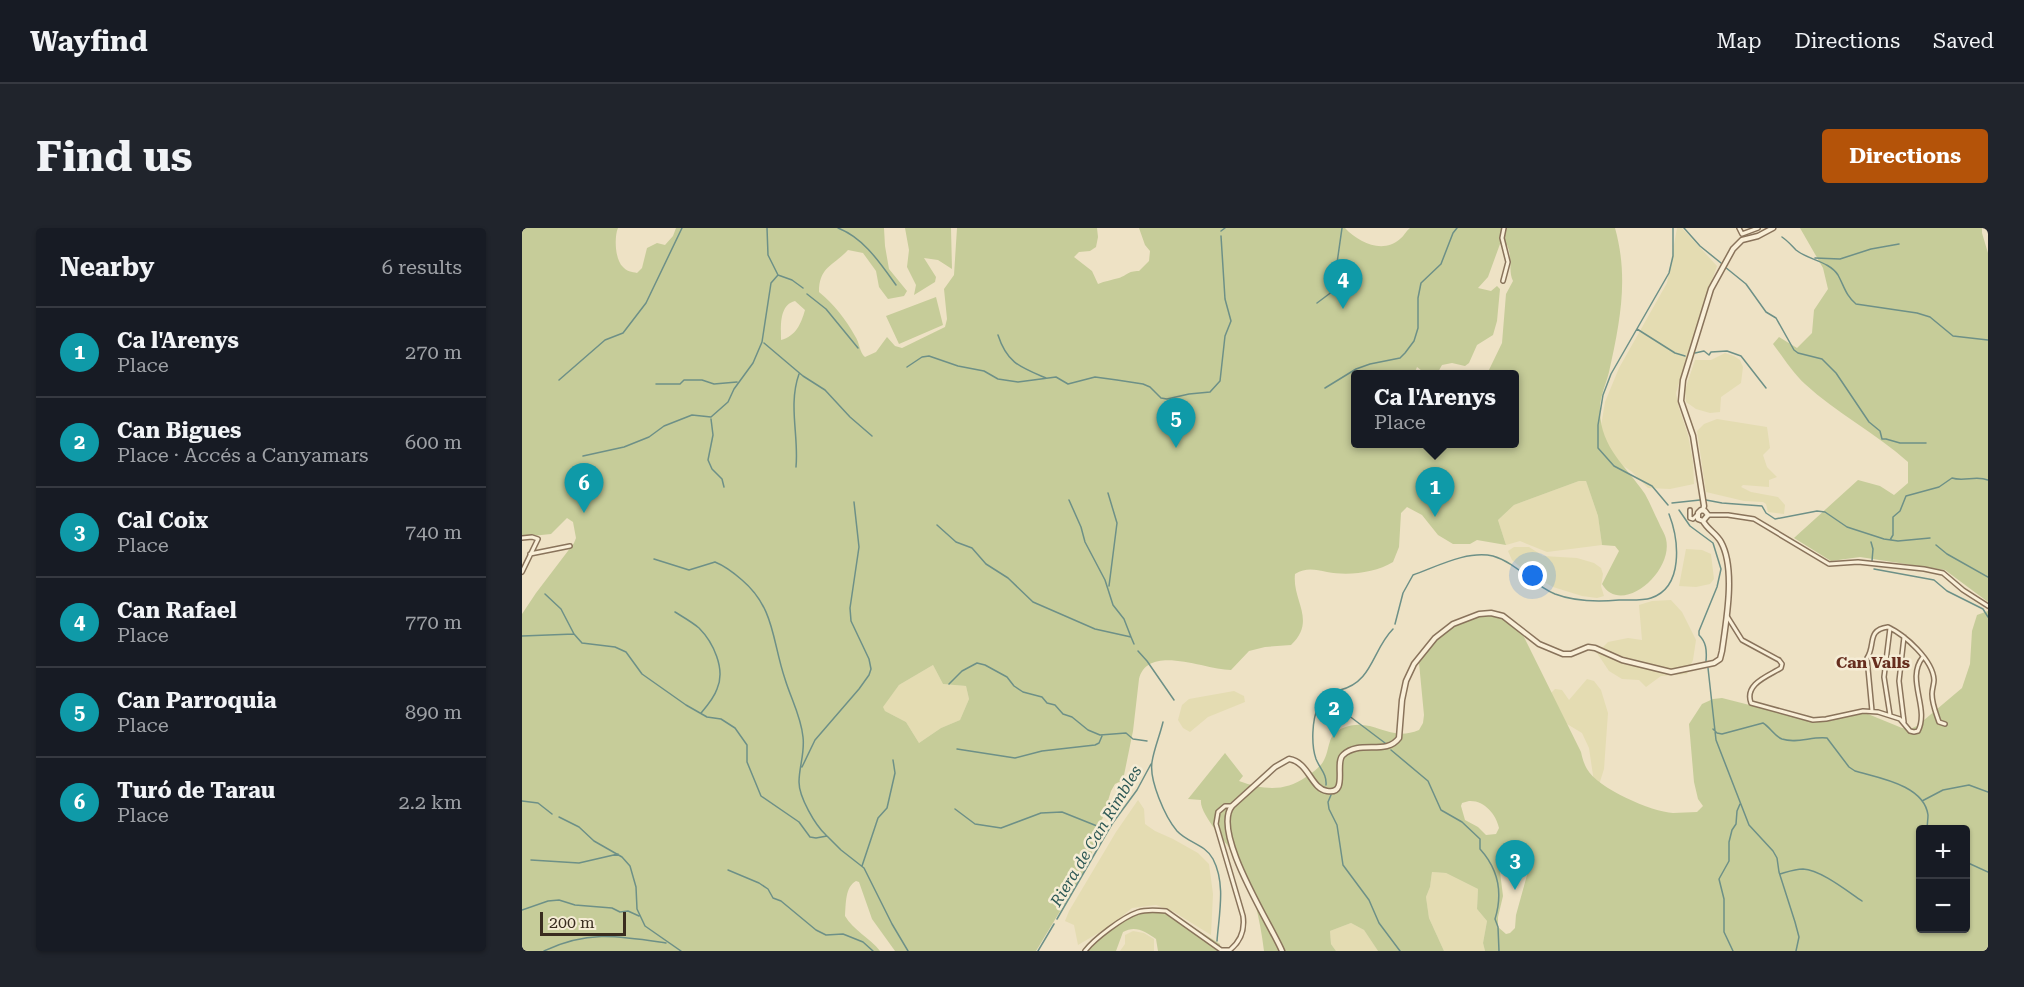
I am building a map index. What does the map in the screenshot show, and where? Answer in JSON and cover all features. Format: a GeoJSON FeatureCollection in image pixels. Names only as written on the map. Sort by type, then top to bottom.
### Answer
{"type":"FeatureCollection","features":[{"type":"Feature","properties":{"kind":"street"},"geometry":{"type":"LineString","coordinates":[[1503,281],[1508,262],[1502,238],[1504,228]]}},
{"type":"Feature","properties":{"kind":"street"},"geometry":{"type":"LineString","coordinates":[[1739,228],[1742,234],[1758,228]]}},
{"type":"Feature","properties":{"kind":"street"},"geometry":{"type":"LineString","coordinates":[[1703,510],[1693,436],[1682,401],[1683,380],[1711,289],[1733,249],[1742,240],[1770,229]]}},
{"type":"Feature","properties":{"kind":"street"},"geometry":{"type":"LineString","coordinates":[[1690,510],[1690,518],[1693,519],[1699,511],[1703,510]]}},
{"type":"Feature","properties":{"kind":"street"},"geometry":{"type":"LineString","coordinates":[[1703,510],[1708,515],[1754,519],[1829,564],[1858,562],[1924,568],[1943,573],[1988,606]]}},
{"type":"Feature","properties":{"kind":"street"},"geometry":{"type":"LineString","coordinates":[[1282,951],[1255,900],[1236,855],[1226,822],[1227,812],[1232,806],[1275,767],[1286,760],[1295,760],[1300,763],[1322,789],[1330,792],[1336,789],[1340,782],[1339,761],[1343,755],[1365,747],[1383,748],[1395,744],[1401,734],[1402,700],[1406,681],[1414,664],[1436,638],[1453,624],[1469,617],[1491,613],[1503,616],[1539,645],[1563,654],[1570,654],[1588,647],[1594,648],[1622,660],[1671,672],[1714,663],[1720,658],[1727,616],[1729,594],[1725,553],[1715,534],[1697,515]]}},
{"type":"Feature","properties":{"kind":"street"},"geometry":{"type":"LineString","coordinates":[[1704,521],[1708,515]]}},
{"type":"Feature","properties":{"kind":"street"},"geometry":{"type":"LineString","coordinates":[[522,538],[538,539],[522,573]]}},
{"type":"Feature","properties":{"kind":"street"},"geometry":{"type":"LineString","coordinates":[[530,554],[570,546]]}},
{"type":"Feature","properties":{"kind":"street"},"geometry":{"type":"LineString","coordinates":[[1727,616],[1742,640],[1779,660],[1782,664],[1781,668],[1761,679],[1753,687],[1750,696],[1751,703],[1813,720],[1872,711],[1890,715],[1904,722]]}},
{"type":"Feature","properties":{"kind":"street"},"geometry":{"type":"LineString","coordinates":[[1872,711],[1867,658],[1875,633],[1884,627],[1890,628],[1904,637],[1923,657],[1934,678],[1932,694],[1939,722],[1945,724]]}},
{"type":"Feature","properties":{"kind":"street"},"geometry":{"type":"LineString","coordinates":[[1890,628],[1884,677],[1890,715]]}},
{"type":"Feature","properties":{"kind":"street"},"geometry":{"type":"LineString","coordinates":[[1904,637],[1899,681],[1904,722],[1910,731],[1914,732],[1920,729],[1921,723],[1916,680],[1918,663],[1923,657]]}},
{"type":"Feature","properties":{"kind":"street"},"geometry":{"type":"LineString","coordinates":[[1085,951],[1095,940],[1120,922],[1138,912],[1156,909],[1166,911],[1221,950],[1230,950],[1236,945],[1244,926],[1243,916],[1216,824],[1218,812],[1225,806],[1232,806]]}},
{"type":"Feature","properties":{"kind":"shaded area"},"geometry":{"type":"Polygon","coordinates":[[[1677,228],[1682,228],[1717,266],[1676,393],[1688,435],[1694,484],[1670,489],[1648,488],[1631,471],[1610,457],[1600,432],[1605,402],[1619,368],[1667,283],[1677,228]]]}},
{"type":"Feature","properties":{"kind":"shaded area"},"geometry":{"type":"Polygon","coordinates":[[[1725,353],[1740,360],[1743,367],[1741,383],[1721,397],[1720,412],[1710,413],[1696,409],[1686,402],[1685,390],[1695,360],[1711,360],[1725,353]]]}},
{"type":"Feature","properties":{"kind":"shaded area"},"geometry":{"type":"Polygon","coordinates":[[[1717,419],[1767,427],[1770,448],[1763,455],[1767,467],[1777,477],[1769,480],[1769,487],[1743,485],[1741,487],[1751,492],[1778,497],[1785,505],[1784,514],[1768,512],[1763,502],[1744,501],[1706,492],[1697,431],[1704,424],[1717,419]]]}},
{"type":"Feature","properties":{"kind":"shaded area"},"geometry":{"type":"Polygon","coordinates":[[[1579,481],[1586,481],[1598,516],[1602,545],[1547,552],[1520,541],[1506,545],[1498,520],[1514,505],[1579,481]]]}},
{"type":"Feature","properties":{"kind":"shaded area"},"geometry":{"type":"Polygon","coordinates":[[[1514,547],[1529,547],[1543,556],[1577,558],[1594,563],[1601,568],[1603,574],[1601,586],[1604,596],[1597,598],[1582,596],[1553,587],[1525,571],[1512,560],[1508,551],[1514,547]]]}},
{"type":"Feature","properties":{"kind":"shaded area"},"geometry":{"type":"Polygon","coordinates":[[[1686,549],[1702,550],[1711,554],[1714,579],[1710,584],[1696,587],[1679,586],[1686,549]]]}},
{"type":"Feature","properties":{"kind":"shaded area"},"geometry":{"type":"Polygon","coordinates":[[[1671,600],[1682,612],[1696,640],[1693,660],[1687,674],[1661,676],[1646,687],[1639,680],[1622,679],[1609,671],[1597,653],[1608,642],[1628,638],[1642,640],[1639,605],[1652,601],[1671,600]]]}},
{"type":"Feature","properties":{"kind":"shaded area"},"geometry":{"type":"Polygon","coordinates":[[[933,665],[943,684],[966,686],[969,699],[960,720],[941,728],[919,743],[906,722],[885,711],[882,707],[899,685],[933,665]]]}},
{"type":"Feature","properties":{"kind":"shaded area"},"geometry":{"type":"Polygon","coordinates":[[[1587,679],[1594,681],[1601,690],[1608,713],[1604,769],[1598,788],[1594,782],[1589,748],[1582,733],[1562,721],[1547,697],[1555,689],[1562,690],[1569,700],[1587,679]]]}},
{"type":"Feature","properties":{"kind":"shaded area"},"geometry":{"type":"Polygon","coordinates":[[[1234,691],[1244,696],[1245,702],[1208,717],[1190,732],[1183,728],[1178,720],[1182,705],[1189,699],[1234,691]]]}},
{"type":"Feature","properties":{"kind":"shaded area"},"geometry":{"type":"Polygon","coordinates":[[[1138,800],[1144,809],[1145,824],[1198,853],[1209,864],[1213,894],[1211,935],[1174,912],[1156,905],[1132,908],[1112,925],[1078,945],[1074,925],[1065,921],[1069,911],[1138,800]]]}},
{"type":"Feature","properties":{"kind":"shaded area"},"geometry":{"type":"Polygon","coordinates":[[[1432,872],[1446,873],[1478,889],[1477,909],[1487,921],[1483,943],[1485,951],[1444,951],[1429,918],[1426,897],[1432,872]]]}},
{"type":"Feature","properties":{"kind":"shaded area"},"geometry":{"type":"Polygon","coordinates":[[[1351,923],[1364,930],[1378,951],[1336,951],[1331,944],[1330,931],[1351,923]]]}},
{"type":"Feature","properties":{"kind":"shaded area"},"geometry":{"type":"Polygon","coordinates":[[[1133,931],[1144,933],[1154,939],[1154,951],[1120,951],[1125,944],[1125,935],[1133,931]]]}},
{"type":"Feature","properties":{"kind":"green space"},"geometry":{"type":"Polygon","coordinates":[[[522,228],[618,228],[616,242],[620,264],[629,271],[637,273],[642,268],[647,248],[657,243],[665,245],[673,236],[676,228],[884,228],[889,269],[907,291],[904,296],[888,299],[879,287],[876,271],[863,253],[848,250],[821,277],[819,292],[844,318],[865,357],[876,352],[887,337],[895,346],[902,348],[945,327],[947,319],[944,289],[954,275],[957,228],[1097,228],[1096,247],[1090,251],[1079,252],[1074,257],[1092,271],[1098,284],[1139,271],[1149,261],[1150,251],[1145,245],[1139,228],[1345,228],[1364,242],[1386,246],[1401,238],[1410,228],[1615,228],[1622,265],[1621,300],[1613,354],[1601,402],[1601,425],[1616,456],[1647,497],[1665,537],[1666,552],[1662,565],[1644,586],[1633,593],[1621,596],[1611,593],[1602,584],[1619,551],[1615,546],[1602,545],[1598,516],[1586,481],[1579,481],[1514,505],[1498,520],[1506,545],[1477,540],[1470,544],[1453,544],[1438,535],[1422,515],[1407,507],[1401,513],[1399,547],[1393,562],[1361,573],[1303,570],[1295,574],[1303,619],[1299,636],[1291,645],[1249,651],[1231,670],[1165,660],[1154,662],[1144,668],[1139,679],[1133,731],[1123,780],[1115,784],[1111,791],[1088,865],[1036,951],[895,951],[872,919],[859,882],[856,881],[848,892],[845,916],[852,926],[880,951],[522,951],[522,614],[576,538],[573,522],[567,518],[551,534],[522,537],[522,228]],[[1500,244],[1488,277],[1478,288],[1491,291],[1497,286],[1500,289],[1497,321],[1493,335],[1477,345],[1469,363],[1465,366],[1452,363],[1442,365],[1439,370],[1421,370],[1417,367],[1416,370],[1351,370],[1351,448],[1519,448],[1519,370],[1489,370],[1502,343],[1506,294],[1513,281],[1507,245],[1500,244]],[[795,301],[786,307],[781,323],[781,340],[791,336],[800,325],[805,310],[795,301]],[[933,665],[899,685],[883,707],[885,711],[906,722],[919,743],[941,728],[960,720],[969,699],[966,686],[943,684],[933,665]]]}},
{"type":"Feature","properties":{"kind":"green space"},"geometry":{"type":"Polygon","coordinates":[[[905,228],[951,228],[952,269],[938,260],[924,258],[936,277],[935,282],[914,295],[916,285],[907,267],[909,250],[905,228]]]}},
{"type":"Feature","properties":{"kind":"green space"},"geometry":{"type":"Polygon","coordinates":[[[1800,228],[1982,228],[1988,253],[1988,602],[1945,570],[1860,557],[1831,561],[1794,538],[1858,480],[1880,486],[1894,495],[1908,483],[1908,462],[1805,384],[1773,344],[1779,337],[1797,348],[1812,333],[1814,310],[1828,289],[1823,268],[1800,228]]]}},
{"type":"Feature","properties":{"kind":"green space"},"geometry":{"type":"Polygon","coordinates":[[[936,297],[943,325],[899,344],[886,316],[936,297]]]}},
{"type":"Feature","properties":{"kind":"green space"},"geometry":{"type":"Polygon","coordinates":[[[1988,611],[1988,951],[1485,951],[1483,943],[1487,921],[1477,909],[1478,889],[1446,873],[1432,872],[1426,897],[1429,918],[1444,951],[1378,951],[1364,930],[1351,923],[1330,931],[1331,944],[1336,951],[1264,951],[1255,903],[1243,869],[1209,821],[1201,800],[1188,799],[1225,753],[1243,776],[1239,781],[1274,788],[1298,782],[1317,768],[1323,762],[1331,738],[1343,728],[1363,725],[1398,733],[1419,730],[1424,715],[1419,663],[1422,653],[1439,634],[1451,626],[1464,619],[1490,613],[1507,619],[1524,637],[1581,752],[1586,767],[1593,776],[1613,791],[1639,804],[1664,812],[1697,812],[1703,806],[1698,799],[1694,782],[1689,724],[1702,704],[1722,698],[1813,721],[1830,721],[1863,712],[1910,729],[1917,726],[1962,688],[1970,664],[1972,631],[1977,615],[1988,611]],[[1474,801],[1462,803],[1465,820],[1478,827],[1486,835],[1496,834],[1499,828],[1492,813],[1484,805],[1474,801]],[[1508,846],[1502,849],[1498,856],[1503,896],[1498,927],[1506,934],[1515,928],[1516,915],[1527,875],[1525,860],[1515,849],[1508,846]]]}},
{"type":"Feature","properties":{"kind":"green space"},"geometry":{"type":"Polygon","coordinates":[[[1154,908],[1172,914],[1220,944],[1220,951],[1158,951],[1156,939],[1144,931],[1132,929],[1123,932],[1116,951],[1082,951],[1099,934],[1117,922],[1142,909],[1154,908]]]}},
{"type":"Feature","properties":{"kind":"waterway"},"geometry":{"type":"LineString","coordinates":[[559,380],[605,340],[623,333],[646,303],[682,228]]}},
{"type":"Feature","properties":{"kind":"waterway"},"geometry":{"type":"LineString","coordinates":[[583,456],[624,447],[649,437],[664,426],[692,415],[711,417],[728,402],[734,389],[753,363],[762,342],[771,283],[778,275],[768,255],[767,228]]}},
{"type":"Feature","properties":{"kind":"waterway"},"geometry":{"type":"LineString","coordinates":[[838,228],[864,245],[896,285]]}},
{"type":"Feature","properties":{"kind":"waterway"},"geometry":{"type":"LineString","coordinates":[[1221,231],[1225,228]]}},
{"type":"Feature","properties":{"kind":"waterway"},"geometry":{"type":"LineString","coordinates":[[1317,303],[1333,291],[1342,228]]}},
{"type":"Feature","properties":{"kind":"waterway"},"geometry":{"type":"LineString","coordinates":[[1354,370],[1370,364],[1400,358],[1414,341],[1418,328],[1418,298],[1421,283],[1441,264],[1457,228]]}},
{"type":"Feature","properties":{"kind":"waterway"},"geometry":{"type":"LineString","coordinates":[[1668,505],[1652,486],[1614,466],[1598,448],[1598,425],[1603,395],[1611,374],[1669,273],[1673,256],[1673,228]]}},
{"type":"Feature","properties":{"kind":"waterway"},"geometry":{"type":"LineString","coordinates":[[1684,228],[1700,246],[1721,263]]}},
{"type":"Feature","properties":{"kind":"waterway"},"geometry":{"type":"LineString","coordinates":[[907,367],[922,357],[929,356],[958,366],[984,371],[998,379],[1018,382],[1056,377],[1068,384],[1095,377],[1143,384],[1150,387],[1161,398],[1167,399],[1210,392],[1220,381],[1225,336],[1231,321],[1225,299],[1221,236]]}},
{"type":"Feature","properties":{"kind":"waterway"},"geometry":{"type":"LineString","coordinates":[[1782,237],[1796,250],[1834,270],[1847,294],[1856,304],[1917,313],[1930,317],[1953,336],[1988,340]]}},
{"type":"Feature","properties":{"kind":"waterway"},"geometry":{"type":"LineString","coordinates":[[1815,258],[1840,259],[1871,249],[1899,244]]}},
{"type":"Feature","properties":{"kind":"waterway"},"geometry":{"type":"LineString","coordinates":[[1725,267],[1746,284],[1766,312],[1776,318],[1794,350],[1822,359],[1836,373],[1869,422],[1880,431],[1882,439],[1900,443],[1926,443]]}},
{"type":"Feature","properties":{"kind":"waterway"},"geometry":{"type":"LineString","coordinates":[[778,275],[792,280],[803,288]]}},
{"type":"Feature","properties":{"kind":"waterway"},"geometry":{"type":"LineString","coordinates":[[807,294],[826,309],[858,348]]}},
{"type":"Feature","properties":{"kind":"waterway"},"geometry":{"type":"LineString","coordinates":[[1637,329],[1675,353],[1685,356]]}},
{"type":"Feature","properties":{"kind":"waterway"},"geometry":{"type":"LineString","coordinates":[[998,335],[1010,358],[1029,371],[1046,378]]}},
{"type":"Feature","properties":{"kind":"waterway"},"geometry":{"type":"LineString","coordinates":[[764,343],[803,376],[825,390],[850,417],[872,436]]}},
{"type":"Feature","properties":{"kind":"waterway"},"geometry":{"type":"LineString","coordinates":[[1695,353],[1704,351],[1709,355],[1711,352],[1727,351],[1741,356],[1766,388]]}},
{"type":"Feature","properties":{"kind":"waterway"},"geometry":{"type":"LineString","coordinates":[[1325,388],[1351,372]]}},
{"type":"Feature","properties":{"kind":"waterway"},"geometry":{"type":"LineString","coordinates":[[796,467],[794,397],[799,374]]}},
{"type":"Feature","properties":{"kind":"waterway"},"geometry":{"type":"LineString","coordinates":[[656,384],[680,384],[684,380],[702,380],[714,384],[737,382]]}},
{"type":"Feature","properties":{"kind":"waterway"},"geometry":{"type":"LineString","coordinates":[[711,419],[713,435],[708,460],[712,469],[722,479],[724,487]]}},
{"type":"Feature","properties":{"kind":"waterway"},"geometry":{"type":"LineString","coordinates":[[1890,540],[1893,535],[1893,517],[1900,511],[1906,496],[1939,487],[1952,478],[1988,480]]}},
{"type":"Feature","properties":{"kind":"waterway"},"geometry":{"type":"LineString","coordinates":[[1108,493],[1117,523],[1109,586]]}},
{"type":"Feature","properties":{"kind":"waterway"},"geometry":{"type":"LineString","coordinates":[[1069,500],[1085,542],[1105,580],[1113,605],[1124,619],[1131,637]]}},
{"type":"Feature","properties":{"kind":"waterway"},"geometry":{"type":"LineString","coordinates":[[1672,503],[1700,500]]}},
{"type":"Feature","properties":{"kind":"waterway"},"geometry":{"type":"LineString","coordinates":[[1706,500],[1762,506],[1766,513],[1775,519],[1817,511],[1825,512],[1847,527],[1884,539],[1898,541],[1930,538]]}},
{"type":"Feature","properties":{"kind":"waterway"},"geometry":{"type":"LineString","coordinates":[[802,767],[815,740],[859,689],[871,669],[869,659],[851,621],[850,608],[859,547],[854,502]]}},
{"type":"Feature","properties":{"kind":"waterway"},"geometry":{"type":"LineString","coordinates":[[1679,510],[1690,526],[1713,543],[1721,569],[1717,587],[1699,631],[1705,646],[1706,661]]}},
{"type":"Feature","properties":{"kind":"waterway"},"geometry":{"type":"LineString","coordinates":[[1395,624],[1403,593],[1413,575],[1452,560],[1473,555],[1502,559],[1547,590],[1571,599],[1603,601],[1651,598],[1662,592],[1674,573],[1675,537],[1669,514]]}},
{"type":"Feature","properties":{"kind":"waterway"},"geometry":{"type":"LineString","coordinates":[[937,525],[956,542],[972,548],[986,564],[1008,578],[1033,602],[1095,629],[1131,637],[1134,644]]}},
{"type":"Feature","properties":{"kind":"waterway"},"geometry":{"type":"LineString","coordinates":[[1871,542],[1872,561]]}},
{"type":"Feature","properties":{"kind":"waterway"},"geometry":{"type":"LineString","coordinates":[[1936,545],[1947,554],[1988,577]]}},
{"type":"Feature","properties":{"kind":"waterway"},"geometry":{"type":"LineString","coordinates":[[654,559],[689,570],[715,562],[742,580],[761,602],[771,626],[787,686],[802,729],[800,788],[813,818],[826,835]]}},
{"type":"Feature","properties":{"kind":"waterway"},"geometry":{"type":"LineString","coordinates":[[1874,569],[1934,580],[1947,591],[1983,609],[1988,617]]}},
{"type":"Feature","properties":{"kind":"waterway"},"geometry":{"type":"LineString","coordinates":[[545,594],[561,609],[574,634]]}},
{"type":"Feature","properties":{"kind":"waterway"},"geometry":{"type":"LineString","coordinates":[[675,612],[704,634],[717,656],[720,673],[717,689],[701,713]]}},
{"type":"Feature","properties":{"kind":"waterway"},"geometry":{"type":"LineString","coordinates":[[1340,690],[1351,686],[1366,673],[1393,629]]}},
{"type":"Feature","properties":{"kind":"waterway"},"geometry":{"type":"LineString","coordinates":[[522,636],[574,634],[582,643],[615,647],[626,652],[642,674],[686,705],[707,717],[721,719],[735,728],[747,745],[747,762],[761,796],[799,822],[810,837],[827,836],[864,868],[908,951]]}},
{"type":"Feature","properties":{"kind":"waterway"},"geometry":{"type":"LineString","coordinates":[[1138,651],[1174,700]]}},
{"type":"Feature","properties":{"kind":"waterway"},"geometry":{"type":"LineString","coordinates":[[949,684],[962,671],[977,663],[985,665],[1007,677],[1023,692],[1042,697],[1047,703],[1055,705],[1063,714],[1072,717],[1088,730],[1100,735],[1126,733],[1133,739],[1147,741]]}},
{"type":"Feature","properties":{"kind":"waterway"},"geometry":{"type":"LineString","coordinates":[[1708,668],[1716,740],[1749,825],[1777,858],[1779,872],[1799,937],[1796,951]]}},
{"type":"Feature","properties":{"kind":"waterway"},"geometry":{"type":"LineString","coordinates":[[1319,705],[1324,692]]}},
{"type":"Feature","properties":{"kind":"waterway"},"geometry":{"type":"LineString","coordinates":[[1330,692],[1338,707]]}},
{"type":"Feature","properties":{"kind":"waterway"},"geometry":{"type":"LineString","coordinates":[[1318,707],[1313,725],[1313,747],[1326,785]]}},
{"type":"Feature","properties":{"kind":"waterway"},"geometry":{"type":"LineString","coordinates":[[1340,709],[1385,743]]}},
{"type":"Feature","properties":{"kind":"waterway"},"geometry":{"type":"LineString","coordinates":[[1163,722],[1152,762],[1153,778],[1163,808],[1172,825],[1181,835],[1206,850],[1217,869],[1221,889],[1217,941]]}},
{"type":"Feature","properties":{"kind":"waterway"},"geometry":{"type":"LineString","coordinates":[[1713,729],[1722,734],[1763,723],[1782,739],[1793,741],[1827,738],[1849,767],[1855,771],[1899,784],[1918,796],[1925,805],[1928,815],[1927,825]]}},
{"type":"Feature","properties":{"kind":"waterway"},"geometry":{"type":"LineString","coordinates":[[957,749],[1015,758],[1042,751],[1095,745],[1099,743],[1102,736]]}},
{"type":"Feature","properties":{"kind":"waterway"},"geometry":{"type":"LineString","coordinates":[[1391,750],[1428,781],[1441,810],[1462,822],[1480,839],[1480,849],[1491,865],[1498,882],[1499,900],[1495,919],[1498,927],[1499,951]]}},
{"type":"Feature","properties":{"kind":"waterway"},"geometry":{"type":"LineString","coordinates":[[862,866],[878,818],[887,808],[895,773],[893,760]]}},
{"type":"Feature","properties":{"kind":"waterway","name":"Riera de Can Rimbles"},"geometry":{"type":"LineString","coordinates":[[1057,919],[1112,824],[1137,790],[1151,764]]}},
{"type":"Feature","properties":{"kind":"waterway"},"geometry":{"type":"LineString","coordinates":[[1922,801],[1943,790],[1969,785],[1988,792]]}},
{"type":"Feature","properties":{"kind":"waterway"},"geometry":{"type":"LineString","coordinates":[[1331,795],[1328,802],[1329,809],[1337,825],[1343,865],[1369,900],[1379,923],[1400,951]]}},
{"type":"Feature","properties":{"kind":"waterway"},"geometry":{"type":"LineString","coordinates":[[522,801],[538,803],[552,814]]}},
{"type":"Feature","properties":{"kind":"waterway"},"geometry":{"type":"LineString","coordinates":[[1733,951],[1724,932],[1724,899],[1719,879],[1729,861],[1729,842],[1740,804]]}},
{"type":"Feature","properties":{"kind":"waterway"},"geometry":{"type":"LineString","coordinates":[[955,809],[975,824],[1001,828],[1041,813],[1062,812],[1107,830]]}},
{"type":"Feature","properties":{"kind":"waterway"},"geometry":{"type":"LineString","coordinates":[[559,817],[579,827],[594,841],[622,857],[630,866],[636,887],[637,909],[645,926],[681,951]]}},
{"type":"Feature","properties":{"kind":"waterway"},"geometry":{"type":"LineString","coordinates":[[531,860],[579,863],[618,854]]}},
{"type":"Feature","properties":{"kind":"waterway"},"geometry":{"type":"LineString","coordinates":[[1970,864],[1988,872]]}},
{"type":"Feature","properties":{"kind":"waterway"},"geometry":{"type":"LineString","coordinates":[[1780,874],[1803,869],[1810,870],[1834,882],[1862,901]]}},
{"type":"Feature","properties":{"kind":"waterway"},"geometry":{"type":"LineString","coordinates":[[728,870],[768,889],[773,898],[781,901],[816,930],[826,935],[843,934],[863,942],[873,951]]}},
{"type":"Feature","properties":{"kind":"waterway"},"geometry":{"type":"LineString","coordinates":[[522,910],[548,901],[559,900],[575,905],[612,908],[620,912],[628,911],[639,916]]}},
{"type":"Feature","properties":{"kind":"waterway","name":"Riera de Can Rimbles"},"geometry":{"type":"LineString","coordinates":[[1038,951],[1054,924]]}},
{"type":"Feature","properties":{"kind":"waterway"},"geometry":{"type":"LineString","coordinates":[[544,951],[575,940],[604,936],[666,943]]}},
{"type":"Feature","properties":{"kind":"place","name":"Can Rafael"},"geometry":{"type":"Point","coordinates":[1343,309]}},
{"type":"Feature","properties":{"kind":"place","name":"Can Parroquia"},"geometry":{"type":"Point","coordinates":[1176,448]}},
{"type":"Feature","properties":{"kind":"place","name":"Turó de Tarau"},"geometry":{"type":"Point","coordinates":[584,513]}},
{"type":"Feature","properties":{"kind":"place","name":"Ca l'Arenys"},"geometry":{"type":"Point","coordinates":[1435,517]}},
{"type":"Feature","properties":{"kind":"place","name":"Can Bigues"},"geometry":{"type":"Point","coordinates":[1334,738]}},
{"type":"Feature","properties":{"kind":"place","name":"Cal Coix"},"geometry":{"type":"Point","coordinates":[1515,890]}},
{"type":"Feature","properties":{"kind":"district","name":"Can Valls"},"geometry":{"type":"Point","coordinates":[1873,662]}}]}
